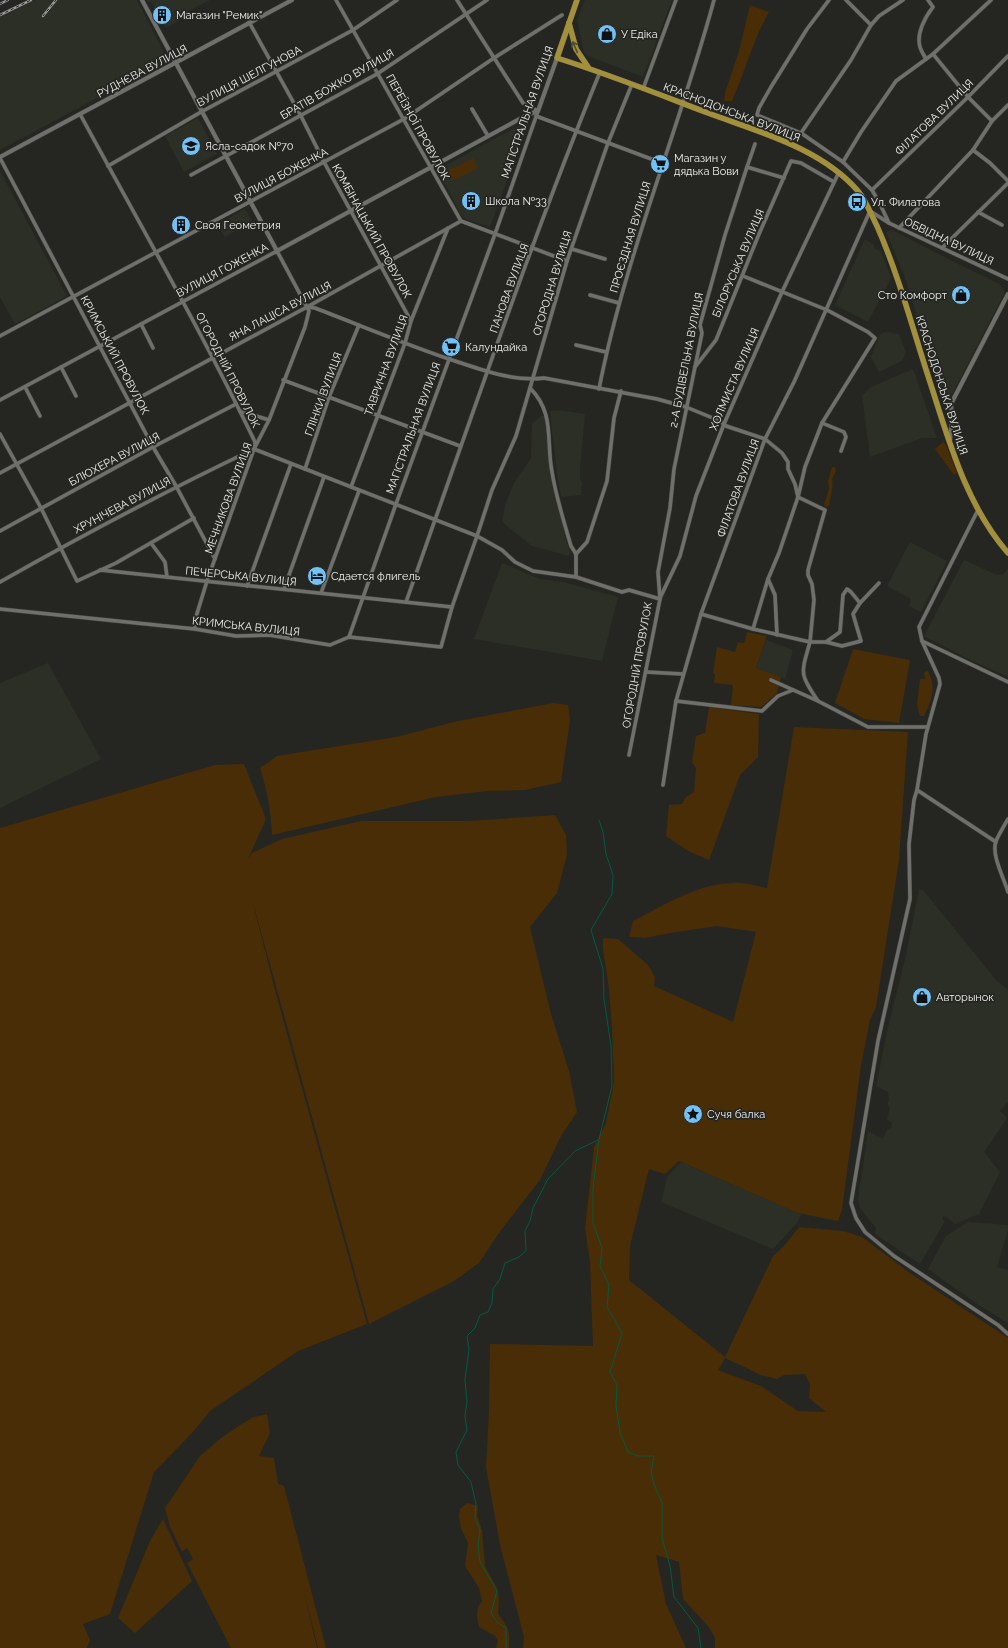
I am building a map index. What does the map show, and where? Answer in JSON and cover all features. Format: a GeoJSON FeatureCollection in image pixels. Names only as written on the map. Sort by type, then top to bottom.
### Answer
{"type":"FeatureCollection","features":[{"type":"Feature","properties":{"kind":"main road","name":"МАГІСТРАЛЬНАЯ ВУЛИЦЯ"},"geometry":{"type":"LineString","coordinates":[[557,58],[577,0]]}},
{"type":"Feature","properties":{"kind":"main road"},"geometry":{"type":"LineString","coordinates":[[569,23],[576,49],[589,68]]}},
{"type":"Feature","properties":{"kind":"main road","name":"КРАСНОДОНСЬКА ВУЛИЦЯ"},"geometry":{"type":"LineString","coordinates":[[557,58],[600,72],[797,146],[839,172],[858,192],[870,211],[887,249],[949,443],[978,510],[1008,553]]}},
{"type":"Feature","properties":{"kind":"street"},"geometry":{"type":"LineString","coordinates":[[142,0],[225,157],[308,307],[488,372],[533,380],[544,378],[599,389],[621,391],[686,407],[726,426],[766,439],[782,453],[788,462],[788,469],[795,484],[798,496],[825,510],[808,570],[814,600],[810,642],[803,668],[804,680],[818,701]]}},
{"type":"Feature","properties":{"kind":"street","name":"РУДНЄВА ВУЛИЦЯ"},"geometry":{"type":"LineString","coordinates":[[0,157],[292,0]]}},
{"type":"Feature","properties":{"kind":"street","name":"ПЕРЕЇЗНОЇ ПРОВУЛОК"},"geometry":{"type":"LineString","coordinates":[[336,0],[461,221]]}},
{"type":"Feature","properties":{"kind":"street","name":"ВУЛИЦЯ ШЕЛГУНОВА"},"geometry":{"type":"LineString","coordinates":[[108,166],[201,112],[353,30],[397,0]]}},
{"type":"Feature","properties":{"kind":"street"},"geometry":{"type":"LineString","coordinates":[[457,0],[522,103],[537,114],[608,144],[662,163]]}},
{"type":"Feature","properties":{"kind":"street","name":"БРАТІВ БОЖКО ВУЛИЦЯ"},"geometry":{"type":"LineString","coordinates":[[191,175],[377,74],[487,0]]}},
{"type":"Feature","properties":{"kind":"street"},"geometry":{"type":"LineString","coordinates":[[643,89],[676,0]]}},
{"type":"Feature","properties":{"kind":"street","name":"ПРОЄЗДНАЯ ВУЛИЦЯ"},"geometry":{"type":"LineString","coordinates":[[599,389],[606,352],[619,303],[714,0]]}},
{"type":"Feature","properties":{"kind":"street","name":"ОБВІДНА ВУЛИЦЯ"},"geometry":{"type":"LineString","coordinates":[[829,0],[807,29],[759,108],[757,115],[801,133],[843,162],[872,190],[889,223],[1008,279]]}},
{"type":"Feature","properties":{"kind":"street"},"geometry":{"type":"LineString","coordinates":[[846,0],[871,25]]}},
{"type":"Feature","properties":{"kind":"street"},"geometry":{"type":"LineString","coordinates":[[801,133],[851,60],[871,25],[879,16],[903,0]]}},
{"type":"Feature","properties":{"kind":"street"},"geometry":{"type":"LineString","coordinates":[[926,58],[919,41],[922,25],[927,15],[933,8],[928,0]]}},
{"type":"Feature","properties":{"kind":"street"},"geometry":{"type":"LineString","coordinates":[[843,162],[860,132],[896,81],[933,54],[991,0]]}},
{"type":"Feature","properties":{"kind":"street","name":"ВУЛИЦЯ БОЖЕНКА"},"geometry":{"type":"LineString","coordinates":[[0,336],[404,120],[494,58],[562,15]]}},
{"type":"Feature","properties":{"kind":"street","name":"КОМБІНАЦЬКИЙ ПРОВУЛОК"},"geometry":{"type":"LineString","coordinates":[[249,22],[411,321]]}},
{"type":"Feature","properties":{"kind":"street"},"geometry":{"type":"LineString","coordinates":[[933,54],[968,97],[992,121]]}},
{"type":"Feature","properties":{"kind":"street","name":"ФІЛАТОВА ВУЛИЦЯ"},"geometry":{"type":"LineString","coordinates":[[872,190],[1008,56]]}},
{"type":"Feature","properties":{"kind":"street","name":"МАГІСТРАЛЬНАЯ ВУЛИЦЯ"},"geometry":{"type":"LineString","coordinates":[[349,637],[422,432],[496,234],[557,58]]}},
{"type":"Feature","properties":{"kind":"street","name":"ПАНОВА ВУЛИЦЯ"},"geometry":{"type":"LineString","coordinates":[[406,602],[460,446],[532,248],[576,130],[600,72]]}},
{"type":"Feature","properties":{"kind":"street","name":"ОГОРОДНА ВУЛИЦЯ"},"geometry":{"type":"LineString","coordinates":[[441,647],[452,607],[492,490],[516,436],[567,261],[608,144],[632,84]]}},
{"type":"Feature","properties":{"kind":"street"},"geometry":{"type":"LineString","coordinates":[[899,228],[973,150],[992,121],[1008,105]]}},
{"type":"Feature","properties":{"kind":"street"},"geometry":{"type":"LineString","coordinates":[[472,109],[488,136]]}},
{"type":"Feature","properties":{"kind":"street","name":"ОГОРОДНІЙ ПРОВУЛОК"},"geometry":{"type":"LineString","coordinates":[[80,114],[183,301],[255,442],[254,449],[477,536],[502,550],[515,562],[533,571],[576,577],[622,592],[629,590],[660,599],[629,755]]}},
{"type":"Feature","properties":{"kind":"street","name":"ВУЛИЦЯ ГОЖЕНКА"},"geometry":{"type":"LineString","coordinates":[[0,400],[527,115],[537,114]]}},
{"type":"Feature","properties":{"kind":"street","name":"2-А БУДІВЕЛЬНА ВУЛИЦЯ"},"geometry":{"type":"LineString","coordinates":[[660,599],[658,572],[670,508],[674,469],[702,333],[700,325],[724,235],[754,144]]}},
{"type":"Feature","properties":{"kind":"street"},"geometry":{"type":"LineString","coordinates":[[942,248],[1008,182],[990,163],[973,150]]}},
{"type":"Feature","properties":{"kind":"street","name":"КРИМСЬКИЙ ПРОВУЛОК"},"geometry":{"type":"LineString","coordinates":[[0,157],[153,447],[194,518],[215,559]]}},
{"type":"Feature","properties":{"kind":"street","name":"БІЛОРУСЬКА ВУЛИЦЯ"},"geometry":{"type":"LineString","coordinates":[[694,368],[716,340],[792,161],[801,163],[834,182]]}},
{"type":"Feature","properties":{"kind":"street"},"geometry":{"type":"LineString","coordinates":[[747,167],[784,178]]}},
{"type":"Feature","properties":{"kind":"street","name":"ХОЛМИСТА ВУЛИЦЯ"},"geometry":{"type":"LineString","coordinates":[[660,599],[680,556],[696,496],[724,424],[782,292],[839,172]]}},
{"type":"Feature","properties":{"kind":"street"},"geometry":{"type":"LineString","coordinates":[[870,211],[889,223]]}},
{"type":"Feature","properties":{"kind":"street","name":"ФІЛАТОВА ВУЛИЦЯ"},"geometry":{"type":"LineString","coordinates":[[663,785],[676,701],[701,614],[766,439],[827,310],[870,211]]}},
{"type":"Feature","properties":{"kind":"street"},"geometry":{"type":"LineString","coordinates":[[978,212],[1002,225]]}},
{"type":"Feature","properties":{"kind":"street"},"geometry":{"type":"LineString","coordinates":[[461,221],[567,261]]}},
{"type":"Feature","properties":{"kind":"street","name":"ЯНА ЛАЦІСА ВУЛИЦЯ"},"geometry":{"type":"LineString","coordinates":[[0,473],[129,402],[308,307],[461,221]]}},
{"type":"Feature","properties":{"kind":"street","name":"ТАВРИЧНА ВУЛИЦЯ"},"geometry":{"type":"LineString","coordinates":[[351,487],[405,343],[411,321],[448,228]]}},
{"type":"Feature","properties":{"kind":"street"},"geometry":{"type":"LineString","coordinates":[[572,249],[605,259]]}},
{"type":"Feature","properties":{"kind":"street"},"geometry":{"type":"LineString","coordinates":[[743,276],[827,310],[868,332],[875,338],[822,423],[805,467],[798,496],[779,553],[768,579],[753,629]]}},
{"type":"Feature","properties":{"kind":"street"},"geometry":{"type":"LineString","coordinates":[[949,443],[952,418],[951,404],[1008,294]]}},
{"type":"Feature","properties":{"kind":"street"},"geometry":{"type":"LineString","coordinates":[[590,295],[619,303]]}},
{"type":"Feature","properties":{"kind":"street","name":"МЕЧНИКОВА ВУЛИЦЯ"},"geometry":{"type":"LineString","coordinates":[[195,630],[195,620],[206,581],[254,449],[269,420],[305,327],[309,311],[308,307]]}},
{"type":"Feature","properties":{"kind":"street"},"geometry":{"type":"LineString","coordinates":[[141,324],[153,348]]}},
{"type":"Feature","properties":{"kind":"street","name":"ГЛІНКИ ВУЛИЦЯ"},"geometry":{"type":"LineString","coordinates":[[305,469],[329,397],[359,325]]}},
{"type":"Feature","properties":{"kind":"street"},"geometry":{"type":"LineString","coordinates":[[576,345],[606,352]]}},
{"type":"Feature","properties":{"kind":"street"},"geometry":{"type":"LineString","coordinates":[[61,367],[76,396]]}},
{"type":"Feature","properties":{"kind":"street"},"geometry":{"type":"LineString","coordinates":[[284,380],[460,446]]}},
{"type":"Feature","properties":{"kind":"street"},"geometry":{"type":"LineString","coordinates":[[25,386],[40,416]]}},
{"type":"Feature","properties":{"kind":"street"},"geometry":{"type":"LineString","coordinates":[[530,388],[536,394],[547,414],[552,471],[571,546],[576,554],[576,577]]}},
{"type":"Feature","properties":{"kind":"street"},"geometry":{"type":"LineString","coordinates":[[576,554],[587,542],[607,481],[614,418],[621,391]]}},
{"type":"Feature","properties":{"kind":"street","name":"БЛЮХЕРА ВУЛИЦЯ"},"geometry":{"type":"LineString","coordinates":[[0,531],[153,447],[236,404]]}},
{"type":"Feature","properties":{"kind":"street"},"geometry":{"type":"LineString","coordinates":[[240,412],[269,420]]}},
{"type":"Feature","properties":{"kind":"street"},"geometry":{"type":"LineString","coordinates":[[822,423],[844,432],[846,437],[841,451]]}},
{"type":"Feature","properties":{"kind":"street"},"geometry":{"type":"LineString","coordinates":[[0,434],[41,508],[77,581],[116,563],[194,518]]}},
{"type":"Feature","properties":{"kind":"street","name":"ХРУНІЧЕВА ВУЛИЦЯ"},"geometry":{"type":"LineString","coordinates":[[0,582],[176,486],[254,449]]}},
{"type":"Feature","properties":{"kind":"street"},"geometry":{"type":"LineString","coordinates":[[247,586],[291,464]]}},
{"type":"Feature","properties":{"kind":"street"},"geometry":{"type":"LineString","coordinates":[[284,589],[324,477]]}},
{"type":"Feature","properties":{"kind":"street"},"geometry":{"type":"LineString","coordinates":[[321,593],[359,490]]}},
{"type":"Feature","properties":{"kind":"street"},"geometry":{"type":"LineString","coordinates":[[978,510],[919,627],[922,641],[939,678],[940,684],[927,727],[917,790],[914,800],[909,844],[910,899],[878,1041],[851,1203],[856,1218],[865,1232],[894,1256],[998,1325],[1008,1334]]}},
{"type":"Feature","properties":{"kind":"street"},"geometry":{"type":"LineString","coordinates":[[151,543],[165,562],[167,576]]}},
{"type":"Feature","properties":{"kind":"street","name":"ПЕЧЕРСЬКА ВУЛИЦЯ"},"geometry":{"type":"LineString","coordinates":[[100,570],[452,607]]}},
{"type":"Feature","properties":{"kind":"street"},"geometry":{"type":"LineString","coordinates":[[768,579],[775,595],[777,635]]}},
{"type":"Feature","properties":{"kind":"street"},"geometry":{"type":"LineString","coordinates":[[701,614],[777,635],[810,642],[826,642],[842,646],[861,641],[854,614],[860,603],[879,583]]}},
{"type":"Feature","properties":{"kind":"street"},"geometry":{"type":"LineString","coordinates":[[826,642],[840,632],[843,595],[846,589],[851,592],[860,603]]}},
{"type":"Feature","properties":{"kind":"street","name":"КРИМСЬКА ВУЛИЦЯ"},"geometry":{"type":"LineString","coordinates":[[0,609],[195,630],[236,636],[269,635],[330,645],[349,637],[441,647]]}},
{"type":"Feature","properties":{"kind":"street"},"geometry":{"type":"LineString","coordinates":[[922,641],[1008,682]]}},
{"type":"Feature","properties":{"kind":"street"},"geometry":{"type":"LineString","coordinates":[[646,672],[683,674]]}},
{"type":"Feature","properties":{"kind":"street"},"geometry":{"type":"LineString","coordinates":[[771,680],[818,701],[868,727],[927,727]]}},
{"type":"Feature","properties":{"kind":"street"},"geometry":{"type":"LineString","coordinates":[[676,701],[762,711],[778,696],[793,690]]}},
{"type":"Feature","properties":{"kind":"street"},"geometry":{"type":"LineString","coordinates":[[917,790],[996,842]]}},
{"type":"Feature","properties":{"kind":"street"},"geometry":{"type":"LineString","coordinates":[[1008,819],[996,842],[994,856],[1002,872],[1008,892]]}},
{"type":"Feature","properties":{"kind":"shaded area"},"geometry":{"type":"Polygon","coordinates":[[[35,0],[137,0],[168,60],[0,150],[0,17],[35,0]]]}},
{"type":"Feature","properties":{"kind":"shaded area"},"geometry":{"type":"Polygon","coordinates":[[[147,0],[210,0],[185,13],[186,17],[166,28],[151,2],[147,0]]]}},
{"type":"Feature","properties":{"kind":"shaded area"},"geometry":{"type":"Polygon","coordinates":[[[585,0],[672,0],[643,77],[588,56],[584,53],[577,20],[585,0]]]}},
{"type":"Feature","properties":{"kind":"shaded area"},"geometry":{"type":"Polygon","coordinates":[[[750,5],[769,12],[758,34],[732,101],[724,101],[725,93],[739,51],[750,5]]]}},
{"type":"Feature","properties":{"kind":"shaded area","name":"Ясла-садок №70"},"geometry":{"type":"Polygon","coordinates":[[[198,118],[217,154],[184,172],[165,136],[198,118]]]}},
{"type":"Feature","properties":{"kind":"shaded area"},"geometry":{"type":"Polygon","coordinates":[[[529,120],[490,227],[463,218],[437,170],[529,120]]]}},
{"type":"Feature","properties":{"kind":"shaded area"},"geometry":{"type":"Polygon","coordinates":[[[473,158],[478,168],[452,181],[447,171],[473,158]]]}},
{"type":"Feature","properties":{"kind":"shaded area"},"geometry":{"type":"Polygon","coordinates":[[[0,171],[67,296],[15,324],[0,297],[0,171]]]}},
{"type":"Feature","properties":{"kind":"shaded area"},"geometry":{"type":"Polygon","coordinates":[[[245,209],[252,221],[225,237],[218,224],[245,209]]]}},
{"type":"Feature","properties":{"kind":"shaded area"},"geometry":{"type":"Polygon","coordinates":[[[892,230],[1000,284],[1005,292],[948,402],[945,404],[904,275],[886,232],[892,230]]]}},
{"type":"Feature","properties":{"kind":"shaded area"},"geometry":{"type":"Polygon","coordinates":[[[865,239],[874,245],[875,249],[881,251],[891,278],[868,322],[835,305],[865,239]]]}},
{"type":"Feature","properties":{"kind":"shaded area"},"geometry":{"type":"Polygon","coordinates":[[[885,332],[899,334],[906,352],[902,361],[879,372],[871,357],[880,335],[885,332]]]}},
{"type":"Feature","properties":{"kind":"shaded area"},"geometry":{"type":"Polygon","coordinates":[[[913,369],[937,438],[922,438],[870,457],[862,396],[871,387],[913,369]]]}},
{"type":"Feature","properties":{"kind":"shaded area"},"geometry":{"type":"Polygon","coordinates":[[[557,410],[585,414],[580,470],[580,478],[582,483],[581,495],[561,497],[550,411],[557,410]]]}},
{"type":"Feature","properties":{"kind":"shaded area"},"geometry":{"type":"Polygon","coordinates":[[[541,416],[545,416],[550,474],[570,552],[569,556],[532,546],[502,522],[505,505],[514,483],[531,458],[532,424],[541,416]]]}},
{"type":"Feature","properties":{"kind":"shaded area"},"geometry":{"type":"Polygon","coordinates":[[[943,442],[946,445],[957,473],[954,475],[935,449],[943,442]]]}},
{"type":"Feature","properties":{"kind":"shaded area"},"geometry":{"type":"Polygon","coordinates":[[[832,467],[835,467],[836,471],[832,479],[829,506],[825,507],[824,505],[829,489],[828,481],[832,467]]]}},
{"type":"Feature","properties":{"kind":"shaded area"},"geometry":{"type":"Polygon","coordinates":[[[910,542],[947,561],[921,612],[909,606],[911,599],[887,586],[910,542]]]}},
{"type":"Feature","properties":{"kind":"shaded area"},"geometry":{"type":"Polygon","coordinates":[[[964,560],[997,575],[1003,574],[1008,569],[1008,677],[962,656],[964,652],[961,655],[924,636],[964,560]]]}},
{"type":"Feature","properties":{"kind":"shaded area"},"geometry":{"type":"Polygon","coordinates":[[[502,563],[540,579],[563,582],[618,597],[602,661],[474,639],[502,563]]]}},
{"type":"Feature","properties":{"kind":"shaded area"},"geometry":{"type":"Polygon","coordinates":[[[747,632],[767,636],[756,668],[781,677],[777,693],[761,707],[731,705],[733,685],[714,683],[715,674],[713,673],[717,647],[735,652],[738,642],[744,643],[747,632]]]}},
{"type":"Feature","properties":{"kind":"shaded area"},"geometry":{"type":"Polygon","coordinates":[[[766,640],[793,650],[785,679],[756,668],[766,640]]]}},
{"type":"Feature","properties":{"kind":"shaded area"},"geometry":{"type":"Polygon","coordinates":[[[853,649],[910,660],[899,723],[864,719],[835,703],[853,649]]]}},
{"type":"Feature","properties":{"kind":"shaded area"},"geometry":{"type":"Polygon","coordinates":[[[48,663],[101,759],[0,808],[0,683],[48,663]]]}},
{"type":"Feature","properties":{"kind":"shaded area"},"geometry":{"type":"Polygon","coordinates":[[[927,670],[933,687],[929,705],[924,716],[920,716],[917,704],[920,679],[925,679],[924,673],[927,670]]]}},
{"type":"Feature","properties":{"kind":"shaded area"},"geometry":{"type":"Polygon","coordinates":[[[553,703],[568,705],[570,720],[561,782],[525,790],[487,791],[436,797],[272,835],[271,818],[265,784],[260,768],[277,756],[396,737],[458,721],[553,703]]]}},
{"type":"Feature","properties":{"kind":"shaded area"},"geometry":{"type":"Polygon","coordinates":[[[709,707],[759,714],[758,757],[740,775],[709,860],[688,851],[666,836],[669,805],[682,804],[686,797],[694,792],[696,768],[692,762],[696,736],[705,733],[709,707]]]}},
{"type":"Feature","properties":{"kind":"shaded area"},"geometry":{"type":"Polygon","coordinates":[[[794,727],[908,732],[899,860],[876,1007],[870,1020],[861,1065],[842,1210],[838,1221],[798,1213],[679,1161],[665,1174],[649,1169],[630,1246],[629,1280],[725,1357],[773,1256],[784,1246],[799,1227],[843,1231],[862,1237],[907,1271],[1008,1338],[1008,1648],[715,1648],[715,1638],[708,1626],[683,1599],[679,1562],[656,1555],[666,1604],[686,1648],[523,1648],[524,1637],[500,1545],[486,1467],[490,1344],[593,1346],[590,1262],[585,1228],[594,1147],[606,1123],[614,1082],[612,1028],[603,938],[618,939],[648,965],[655,977],[654,986],[733,1022],[756,932],[717,926],[645,938],[629,937],[633,921],[681,896],[707,887],[720,884],[737,883],[767,888],[794,727]],[[725,1358],[718,1370],[761,1386],[798,1411],[826,1412],[809,1398],[810,1384],[805,1374],[784,1375],[777,1379],[761,1375],[725,1358]]]}},
{"type":"Feature","properties":{"kind":"shaded area"},"geometry":{"type":"Polygon","coordinates":[[[244,764],[266,819],[248,859],[252,853],[282,839],[361,821],[469,821],[555,815],[566,835],[567,855],[557,893],[530,927],[551,1014],[569,1071],[577,1112],[561,1136],[540,1180],[501,1230],[479,1263],[454,1281],[369,1324],[252,899],[275,990],[367,1324],[298,1351],[210,1411],[193,1432],[154,1472],[110,1614],[83,1624],[90,1640],[87,1648],[0,1648],[0,828],[215,765],[244,764]]]}},
{"type":"Feature","properties":{"kind":"shaded area"},"geometry":{"type":"Polygon","coordinates":[[[919,889],[923,890],[996,980],[1008,990],[1008,1102],[1000,1111],[1007,1118],[984,1152],[1000,1172],[979,1214],[955,1224],[944,1215],[942,1219],[945,1221],[920,1264],[875,1234],[876,1228],[860,1208],[858,1199],[868,1131],[883,1139],[887,1130],[891,1128],[892,1123],[887,1120],[890,1107],[887,1104],[889,1100],[888,1092],[876,1086],[888,1027],[906,955],[919,889]]]}},
{"type":"Feature","properties":{"kind":"shaded area"},"geometry":{"type":"Polygon","coordinates":[[[681,1162],[801,1214],[798,1222],[773,1249],[661,1202],[667,1177],[681,1162]]]}},
{"type":"Feature","properties":{"kind":"shaded area"},"geometry":{"type":"Polygon","coordinates":[[[968,1222],[1008,1225],[1008,1230],[997,1267],[1008,1270],[1008,1323],[979,1305],[928,1269],[946,1236],[968,1222]]]}},
{"type":"Feature","properties":{"kind":"shaded area"},"geometry":{"type":"Polygon","coordinates":[[[267,1414],[270,1433],[259,1456],[274,1458],[278,1484],[284,1486],[326,1648],[318,1648],[304,1592],[317,1648],[231,1648],[187,1563],[193,1559],[187,1548],[182,1552],[170,1527],[165,1508],[200,1456],[221,1438],[240,1425],[254,1417],[267,1414]]]}},
{"type":"Feature","properties":{"kind":"shaded area"},"geometry":{"type":"Polygon","coordinates":[[[467,1503],[478,1506],[477,1515],[482,1530],[485,1566],[497,1588],[499,1598],[498,1614],[508,1630],[509,1648],[496,1648],[498,1640],[495,1636],[479,1627],[477,1610],[482,1601],[479,1588],[465,1566],[468,1543],[461,1528],[459,1516],[460,1509],[467,1503]]]}},
{"type":"Feature","properties":{"kind":"shaded area"},"geometry":{"type":"Polygon","coordinates":[[[163,1519],[192,1581],[135,1633],[118,1618],[150,1541],[163,1519]]]}},
{"type":"Feature","properties":{"kind":"waterway"},"geometry":{"type":"LineString","coordinates":[[599,820],[603,832],[606,854],[613,875],[612,894],[591,930],[603,969],[604,999],[611,1046],[612,1086],[599,1139],[593,1188],[593,1223],[602,1248],[600,1266],[609,1285],[607,1307],[622,1333],[610,1372],[617,1385],[616,1405],[620,1433],[628,1452],[638,1456],[654,1456],[651,1472],[662,1503],[662,1538],[670,1566],[674,1597],[698,1628],[701,1648]]}},
{"type":"Feature","properties":{"kind":"waterway"},"geometry":{"type":"LineString","coordinates":[[506,1648],[506,1628],[497,1622],[491,1613],[497,1591],[480,1562],[478,1546],[480,1530],[475,1518],[476,1504],[471,1482],[458,1465],[456,1452],[467,1430],[465,1416],[467,1402],[465,1380],[469,1349],[467,1336],[475,1328],[480,1315],[488,1312],[492,1303],[493,1289],[500,1279],[505,1263],[519,1257],[526,1251],[525,1231],[530,1221],[533,1208],[548,1179],[575,1151],[598,1140]]}},
{"type":"Feature","properties":{"kind":"railway"},"geometry":{"type":"LineString","coordinates":[[0,4],[8,0]]}},
{"type":"Feature","properties":{"kind":"railway"},"geometry":{"type":"LineString","coordinates":[[0,15],[31,0]]}},
{"type":"Feature","properties":{"kind":"railway"},"geometry":{"type":"LineString","coordinates":[[43,16],[56,0]]}},
{"type":"Feature","properties":{"kind":"place","name":"Магазин \"Ремик\""},"geometry":{"type":"Point","coordinates":[162,15]}},
{"type":"Feature","properties":{"kind":"place","name":"У Едіка"},"geometry":{"type":"Point","coordinates":[607,34]}},
{"type":"Feature","properties":{"kind":"place","name":"Ясла-садок №70"},"geometry":{"type":"Point","coordinates":[191,146]}},
{"type":"Feature","properties":{"kind":"place","name":"Магазин у дядька Вови"},"geometry":{"type":"Point","coordinates":[660,164]}},
{"type":"Feature","properties":{"kind":"place","name":"Школа №33"},"geometry":{"type":"Point","coordinates":[471,201]}},
{"type":"Feature","properties":{"kind":"place","name":"Ул. Филатова"},"geometry":{"type":"Point","coordinates":[857,202]}},
{"type":"Feature","properties":{"kind":"place","name":"Своя Геометрия"},"geometry":{"type":"Point","coordinates":[181,225]}},
{"type":"Feature","properties":{"kind":"place","name":"Сто Комфорт"},"geometry":{"type":"Point","coordinates":[961,295]}},
{"type":"Feature","properties":{"kind":"place","name":"Калундайка"},"geometry":{"type":"Point","coordinates":[451,347]}},
{"type":"Feature","properties":{"kind":"place","name":"Сдается флигель"},"geometry":{"type":"Point","coordinates":[317,576]}},
{"type":"Feature","properties":{"kind":"place","name":"Авторынок"},"geometry":{"type":"Point","coordinates":[922,997]}},
{"type":"Feature","properties":{"kind":"place","name":"Сучя балка"},"geometry":{"type":"Point","coordinates":[693,1114]}}]}
